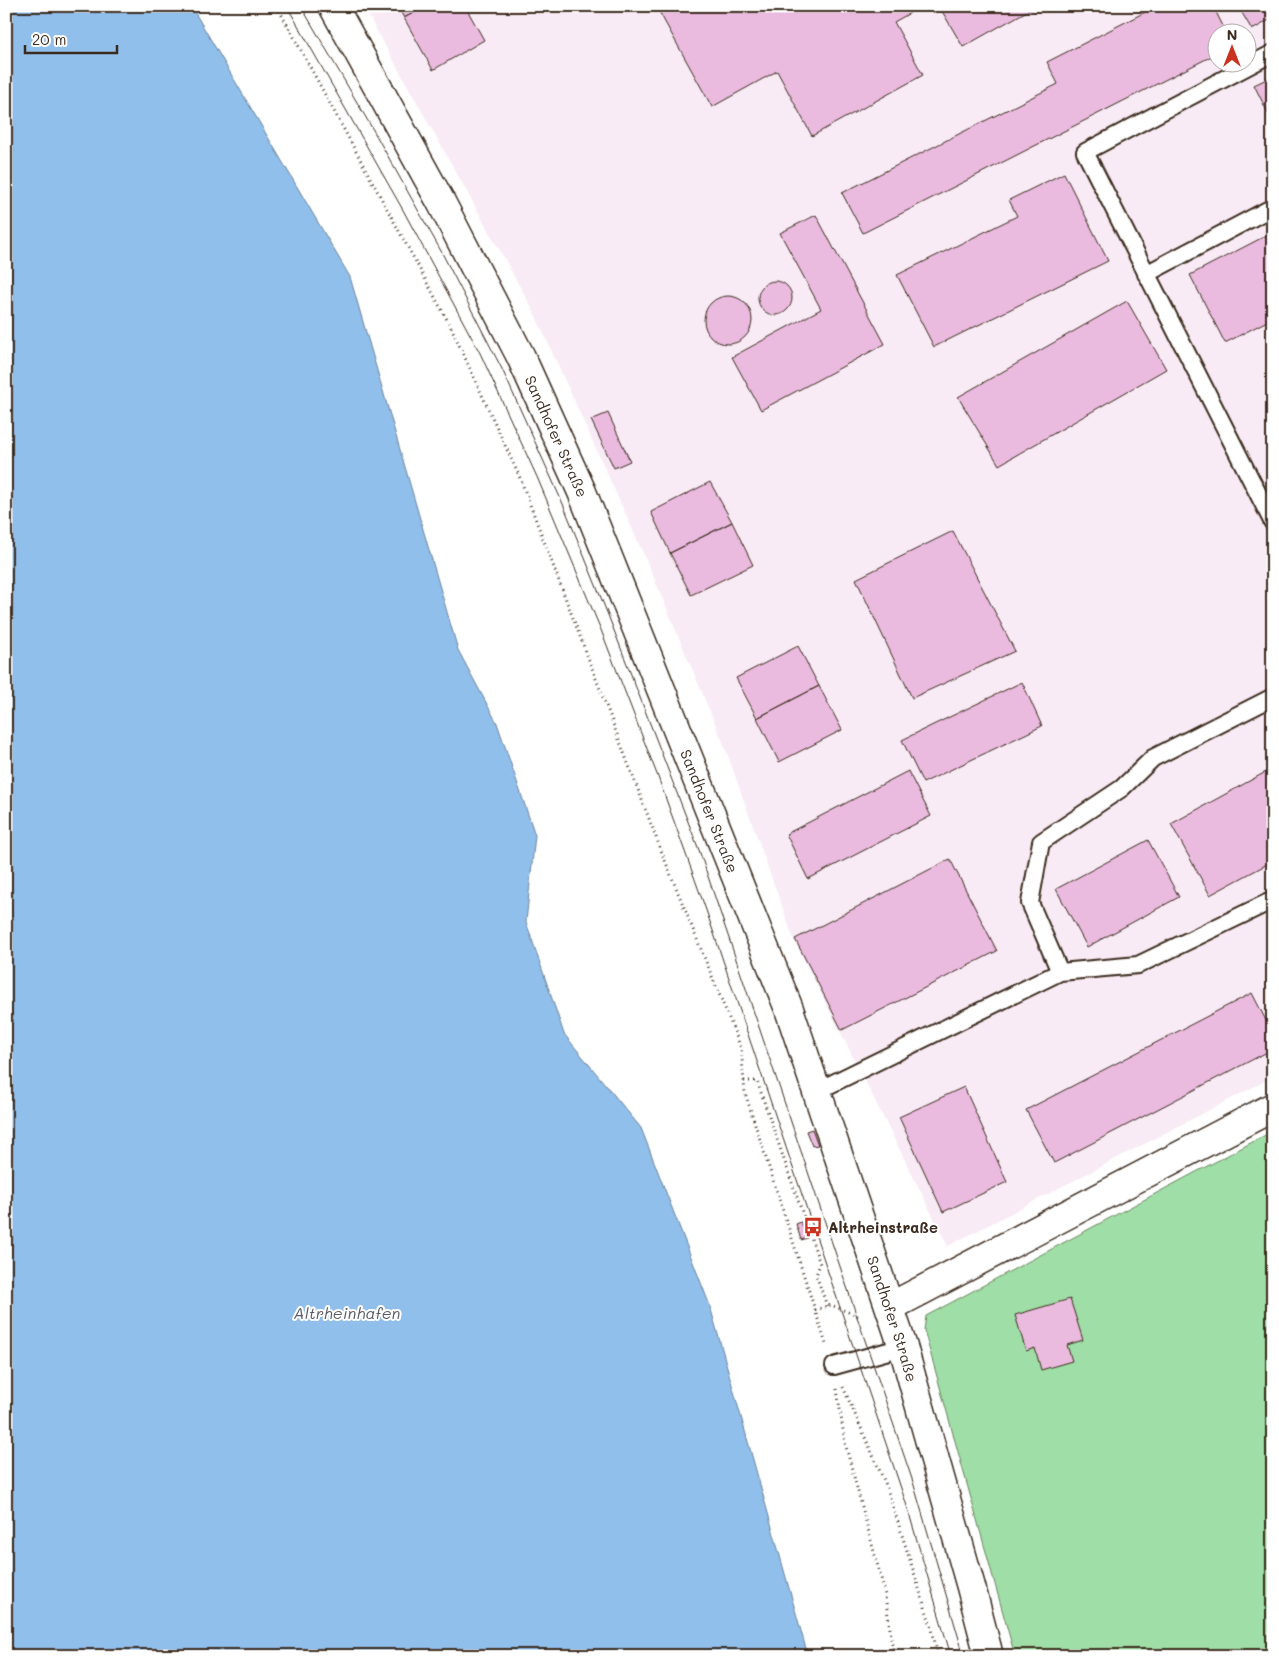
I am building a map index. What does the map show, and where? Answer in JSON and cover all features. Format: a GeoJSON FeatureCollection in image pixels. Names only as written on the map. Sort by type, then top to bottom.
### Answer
{"type":"FeatureCollection","features":[{"type":"Feature","properties":{"kind":"street","name":"Sandhofer Straße"},"geometry":{"type":"LineString","coordinates":[[333,6],[441,202],[521,357],[582,492],[788,1009],[903,1347],[989,1656]]}},
{"type":"Feature","properties":{"kind":"street"},"geometry":{"type":"LineString","coordinates":[[890,1307],[1273,1106]]}},
{"type":"Feature","properties":{"kind":"lane"},"geometry":{"type":"LineString","coordinates":[[1273,53],[1085,152],[1273,523]]}},
{"type":"Feature","properties":{"kind":"lane"},"geometry":{"type":"LineString","coordinates":[[1146,274],[1273,207]]}},
{"type":"Feature","properties":{"kind":"lane"},"geometry":{"type":"LineString","coordinates":[[1060,972],[1030,903],[1041,842],[1122,788],[1153,758],[1273,696]]}},
{"type":"Feature","properties":{"kind":"lane"},"geometry":{"type":"LineString","coordinates":[[817,1091],[1060,972],[1138,965],[1273,900]]}},
{"type":"Feature","properties":{"kind":"lane"},"geometry":{"type":"LineString","coordinates":[[834,1366],[903,1347]]}},
{"type":"Feature","properties":{"kind":"path"},"geometry":{"type":"LineString","coordinates":[[277,6],[450,325],[520,478],[662,853],[742,1048],[745,1094],[834,1366],[886,1485],[932,1629],[938,1656]]}},
{"type":"Feature","properties":{"kind":"path"},"geometry":{"type":"LineString","coordinates":[[744,1081],[757,1081],[820,1264],[816,1275],[826,1306]]}},
{"type":"Feature","properties":{"kind":"path"},"geometry":{"type":"LineString","coordinates":[[815,1310],[831,1305],[864,1318]]}},
{"type":"Feature","properties":{"kind":"path"},"geometry":{"type":"LineString","coordinates":[[834,1366],[845,1443],[884,1589],[894,1656]]}},
{"type":"Feature","properties":{"kind":"shaded area"},"geometry":{"type":"Polygon","coordinates":[[[363,6],[1273,6],[1273,1077],[948,1246],[794,940],[724,745],[648,564],[533,310],[363,6]]]}},
{"type":"Feature","properties":{"kind":"green space"},"geometry":{"type":"Polygon","coordinates":[[[1273,1131],[1273,1656],[1015,1656],[924,1330],[926,1316],[1273,1131]]]}},
{"type":"Feature","properties":{"kind":"water","name":"Altrheinhafen"},"geometry":{"type":"Polygon","coordinates":[[[6,6],[191,6],[350,277],[458,650],[497,723],[535,835],[526,922],[564,1034],[641,1128],[710,1306],[808,1656],[6,1656],[6,6]]]}},
{"type":"Feature","properties":{"kind":"building"},"geometry":{"type":"Polygon","coordinates":[[[397,6],[426,6],[404,18],[397,6]]]}},
{"type":"Feature","properties":{"kind":"building"},"geometry":{"type":"Polygon","coordinates":[[[426,6],[465,6],[484,40],[433,70],[404,18],[426,6]]]}},
{"type":"Feature","properties":{"kind":"building"},"geometry":{"type":"Polygon","coordinates":[[[656,6],[906,6],[910,13],[894,22],[923,75],[812,136],[777,71],[712,107],[656,6]]]}},
{"type":"Feature","properties":{"kind":"building"},"geometry":{"type":"Polygon","coordinates":[[[939,6],[1036,6],[963,47],[939,6]]]}},
{"type":"Feature","properties":{"kind":"building"},"geometry":{"type":"Polygon","coordinates":[[[1157,6],[1213,6],[1221,22],[1206,22],[1206,59],[863,233],[842,193],[1058,84],[1047,62],[1157,6]]]}},
{"type":"Feature","properties":{"kind":"building"},"geometry":{"type":"Polygon","coordinates":[[[1238,6],[1273,6],[1273,18],[1256,28],[1256,22],[1247,22],[1238,6]]]}},
{"type":"Feature","properties":{"kind":"building"},"geometry":{"type":"Polygon","coordinates":[[[1273,76],[1273,123],[1254,85],[1273,76]]]}},
{"type":"Feature","properties":{"kind":"building"},"geometry":{"type":"Polygon","coordinates":[[[1064,173],[1108,261],[934,347],[897,275],[1017,216],[1009,200],[1064,173]]]}},
{"type":"Feature","properties":{"kind":"building"},"geometry":{"type":"Polygon","coordinates":[[[816,215],[885,344],[761,410],[732,357],[821,309],[780,233],[816,215]]]}},
{"type":"Feature","properties":{"kind":"building"},"geometry":{"type":"Polygon","coordinates":[[[1273,232],[1273,318],[1225,343],[1190,275],[1273,232]]]}},
{"type":"Feature","properties":{"kind":"building"},"geometry":{"type":"Polygon","coordinates":[[[775,281],[787,286],[792,298],[787,310],[775,315],[763,310],[758,298],[763,286],[775,281]]]}},
{"type":"Feature","properties":{"kind":"building"},"geometry":{"type":"Polygon","coordinates":[[[728,296],[737,298],[745,303],[750,311],[752,320],[750,329],[745,337],[737,342],[728,344],[719,342],[711,337],[706,329],[704,320],[706,311],[711,303],[719,298],[728,296]]]}},
{"type":"Feature","properties":{"kind":"building"},"geometry":{"type":"Polygon","coordinates":[[[1127,301],[1166,369],[999,465],[958,397],[1127,301]]]}},
{"type":"Feature","properties":{"kind":"building"},"geometry":{"type":"Polygon","coordinates":[[[608,413],[630,461],[614,468],[591,420],[608,413]]]}},
{"type":"Feature","properties":{"kind":"building"},"geometry":{"type":"Polygon","coordinates":[[[710,482],[732,522],[670,553],[651,512],[710,482]]]}},
{"type":"Feature","properties":{"kind":"building"},"geometry":{"type":"Polygon","coordinates":[[[732,522],[753,565],[691,595],[670,553],[732,522]]]}},
{"type":"Feature","properties":{"kind":"building"},"geometry":{"type":"Polygon","coordinates":[[[953,531],[1015,651],[912,698],[856,579],[953,531]]]}},
{"type":"Feature","properties":{"kind":"building"},"geometry":{"type":"Polygon","coordinates":[[[798,646],[819,686],[757,718],[736,678],[798,646]]]}},
{"type":"Feature","properties":{"kind":"building"},"geometry":{"type":"Polygon","coordinates":[[[1022,682],[1042,726],[923,783],[902,740],[1022,682]]]}},
{"type":"Feature","properties":{"kind":"building"},"geometry":{"type":"Polygon","coordinates":[[[819,686],[842,730],[779,762],[757,718],[819,686]]]}},
{"type":"Feature","properties":{"kind":"building"},"geometry":{"type":"Polygon","coordinates":[[[1273,768],[1273,861],[1210,895],[1171,824],[1273,768]]]}},
{"type":"Feature","properties":{"kind":"building"},"geometry":{"type":"Polygon","coordinates":[[[908,771],[931,816],[808,879],[786,834],[908,771]]]}},
{"type":"Feature","properties":{"kind":"building"},"geometry":{"type":"Polygon","coordinates":[[[1148,840],[1179,897],[1087,947],[1056,889],[1148,840]]]}},
{"type":"Feature","properties":{"kind":"building"},"geometry":{"type":"Polygon","coordinates":[[[950,859],[997,951],[842,1030],[795,939],[950,859]]]}},
{"type":"Feature","properties":{"kind":"building"},"geometry":{"type":"Polygon","coordinates":[[[1252,993],[1273,1034],[1273,1049],[1054,1163],[1026,1110],[1252,993]]]}},
{"type":"Feature","properties":{"kind":"building"},"geometry":{"type":"Polygon","coordinates":[[[964,1087],[1007,1182],[943,1212],[899,1117],[964,1087]]]}},
{"type":"Feature","properties":{"kind":"building"},"geometry":{"type":"Polygon","coordinates":[[[812,1129],[818,1145],[812,1146],[806,1131],[812,1129]]]}},
{"type":"Feature","properties":{"kind":"building"},"geometry":{"type":"Polygon","coordinates":[[[801,1222],[807,1238],[801,1240],[796,1224],[801,1222]]]}},
{"type":"Feature","properties":{"kind":"building"},"geometry":{"type":"Polygon","coordinates":[[[1070,1299],[1083,1340],[1067,1345],[1072,1361],[1041,1370],[1035,1348],[1026,1351],[1015,1315],[1070,1299]]]}},
{"type":"Feature","properties":{"kind":"tram line"},"geometry":{"type":"LineString","coordinates":[[287,6],[403,210],[480,353],[537,477],[601,630],[658,777],[706,910],[906,1503],[951,1656]]}},
{"type":"Feature","properties":{"kind":"tram line"},"geometry":{"type":"LineString","coordinates":[[301,6],[441,251],[502,369],[563,504],[608,615],[699,850],[913,1482],[964,1656]]}},
{"type":"Feature","properties":{"kind":"place","name":"Altrheinstraße"},"geometry":{"type":"Point","coordinates":[813,1227]}}]}
